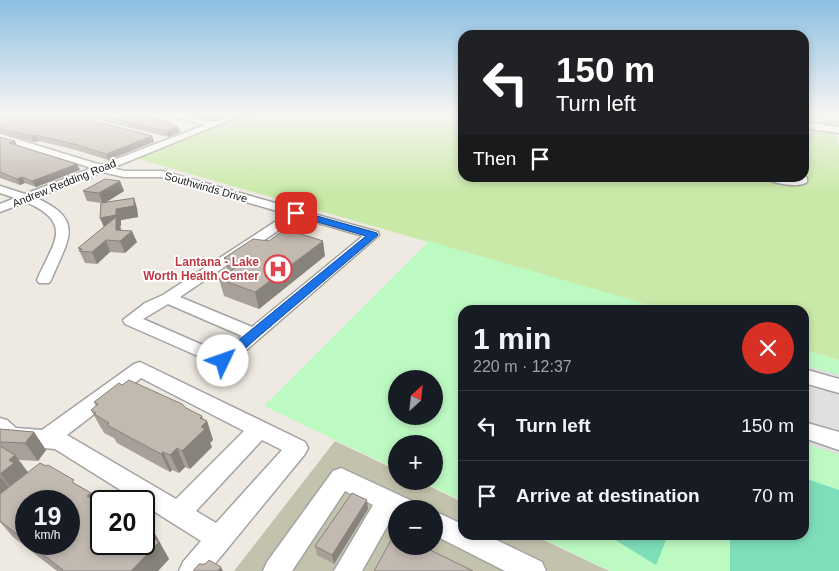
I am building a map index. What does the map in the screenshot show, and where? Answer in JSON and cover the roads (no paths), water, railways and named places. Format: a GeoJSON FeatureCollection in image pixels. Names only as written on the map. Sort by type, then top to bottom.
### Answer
{"type":"FeatureCollection","features":[{"type":"Feature","properties":{"kind":"street","name":"Southwinds Drive"},"geometry":{"type":"LineString","coordinates":[[12,141],[124,174],[162,174],[373,235],[253,334]]}},
{"type":"Feature","properties":{"kind":"street"},"geometry":{"type":"LineString","coordinates":[[165,141],[170,142]]}},
{"type":"Feature","properties":{"kind":"street","name":"Andrew Redding Road"},"geometry":{"type":"LineString","coordinates":[[0,208],[173,141]]}},
{"type":"Feature","properties":{"kind":"street"},"geometry":{"type":"LineString","coordinates":[[0,189],[48,208],[54,212],[62,224],[63,233],[44,280]]}},
{"type":"Feature","properties":{"kind":"street"},"geometry":{"type":"LineString","coordinates":[[168,298],[253,334],[223,361],[130,320],[151,306],[168,298],[296,213]]}},
{"type":"Feature","properties":{"kind":"street"},"geometry":{"type":"LineString","coordinates":[[47,438],[140,369],[297,448],[192,571]]}},
{"type":"Feature","properties":{"kind":"street"},"geometry":{"type":"LineString","coordinates":[[809,377],[839,386]]}},
{"type":"Feature","properties":{"kind":"street"},"geometry":{"type":"LineString","coordinates":[[178,512],[259,429]]}},
{"type":"Feature","properties":{"kind":"street"},"geometry":{"type":"LineString","coordinates":[[2,431],[17,436],[60,441],[219,538]]}},
{"type":"Feature","properties":{"kind":"street"},"geometry":{"type":"LineString","coordinates":[[809,432],[839,441]]}},
{"type":"Feature","properties":{"kind":"street"},"geometry":{"type":"LineString","coordinates":[[276,571],[341,478],[388,501]]}},
{"type":"Feature","properties":{"kind":"street"},"geometry":{"type":"LineString","coordinates":[[347,571],[388,516]]}},
{"type":"Feature","properties":{"kind":"street"},"geometry":{"type":"LineString","coordinates":[[443,527],[458,535]]}},
{"type":"Feature","properties":{"kind":"street"},"geometry":{"type":"LineString","coordinates":[[469,540],[533,571]]}},
{"type":"Feature","properties":{"kind":"place","name":"Lantana - Lake Worth Health Center"},"geometry":{"type":"Point","coordinates":[278,269]}}]}
